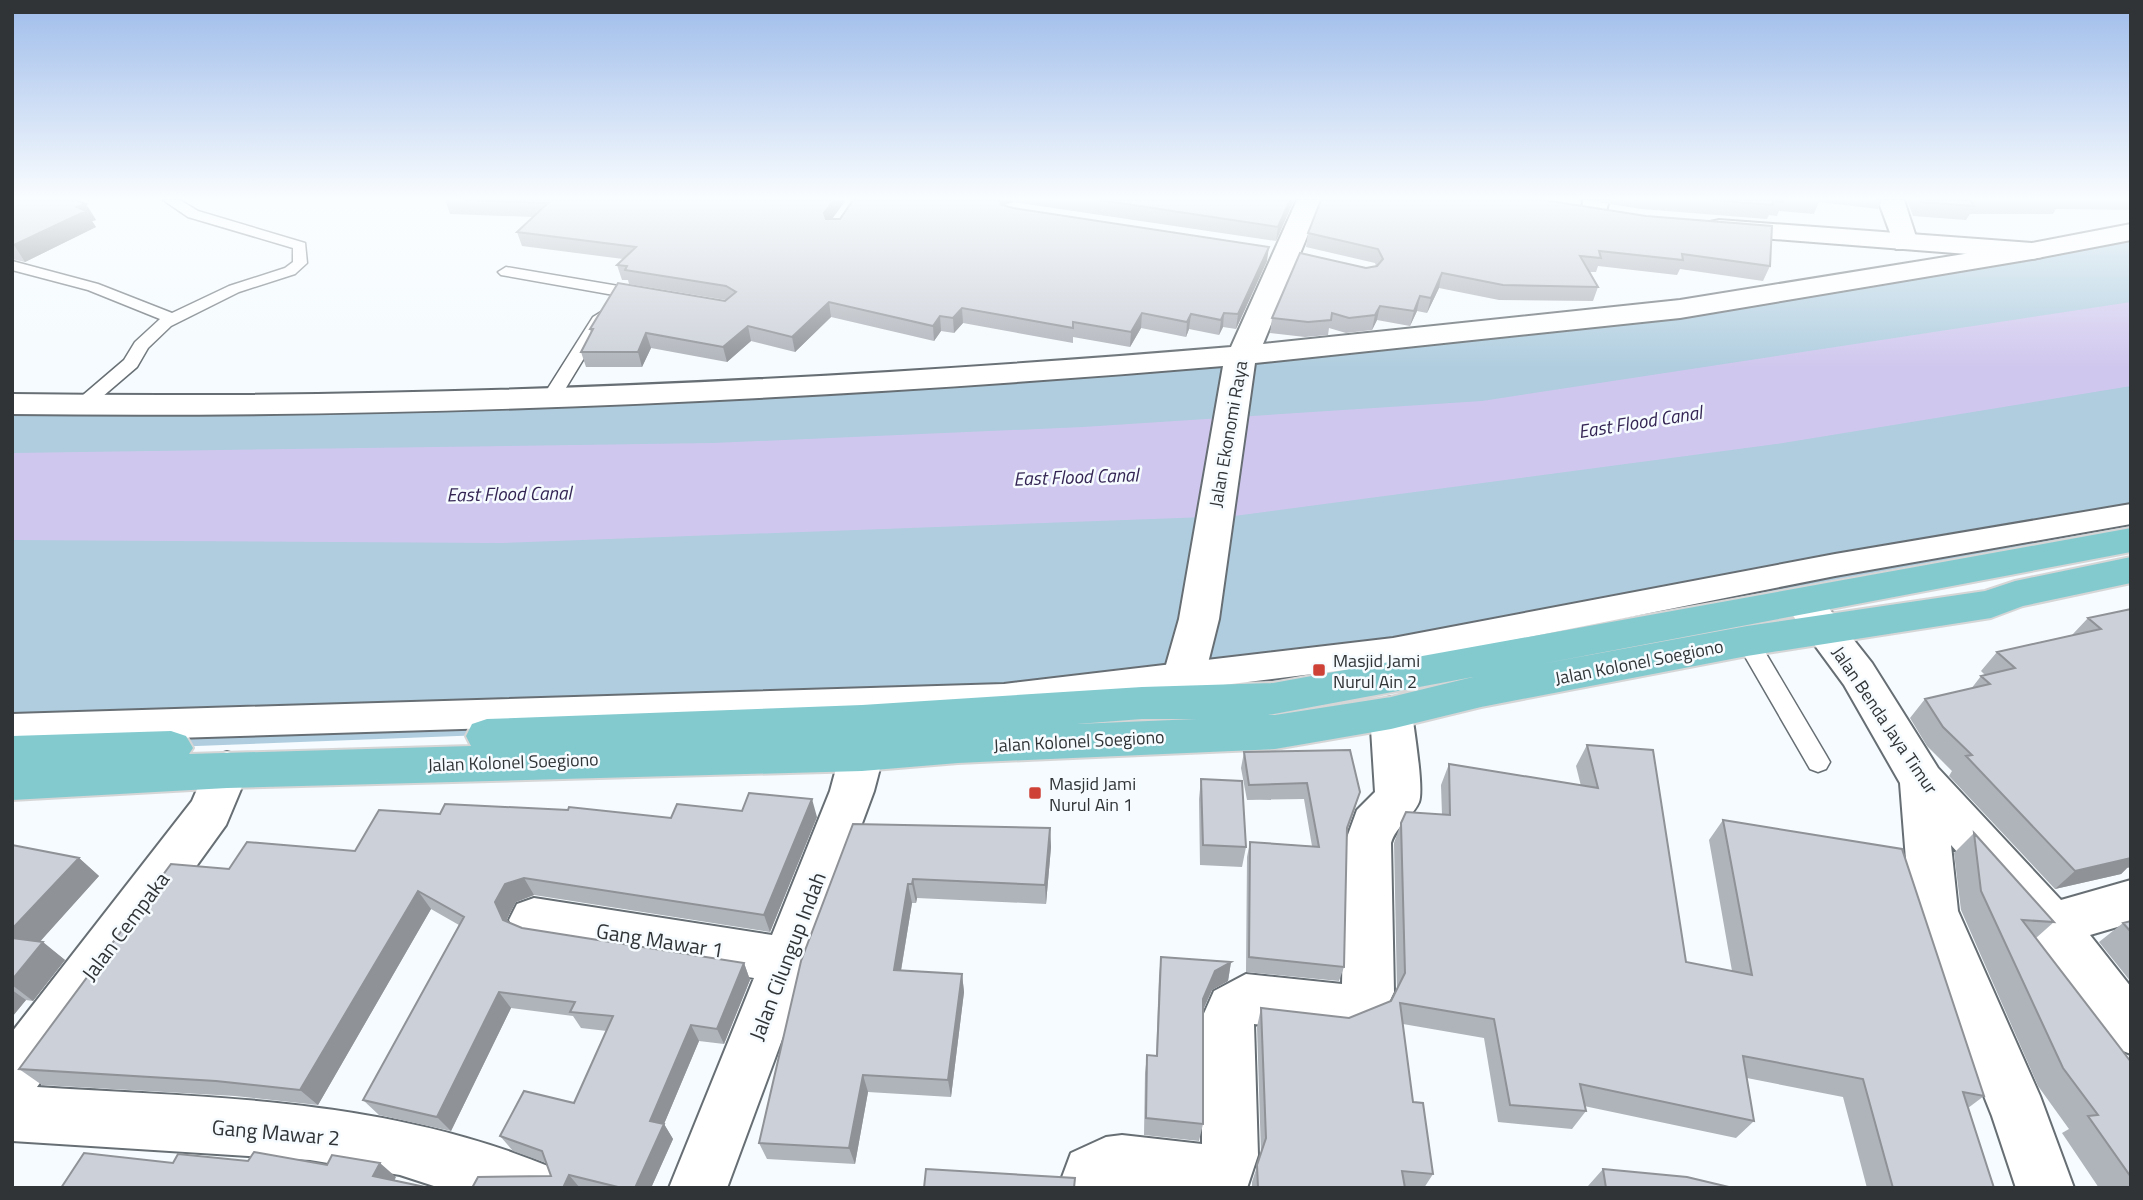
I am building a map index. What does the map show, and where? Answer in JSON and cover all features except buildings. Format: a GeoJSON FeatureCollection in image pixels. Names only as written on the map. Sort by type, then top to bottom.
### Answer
{"type":"FeatureCollection","features":[{"type":"Feature","properties":{"kind":"main road","name":"Jalan Kolonel Soegiono"},"geometry":{"type":"LineString","coordinates":[[12,782],[862,738],[1142,703],[1273,699],[1813,616],[2131,540]]}},
{"type":"Feature","properties":{"kind":"main road","name":"Jalan Kolonel Soegiono"},"geometry":{"type":"LineString","coordinates":[[12,754],[862,738],[958,746],[1275,732],[1391,713],[1481,691],[1747,642],[1813,616],[1991,604],[2015,594],[2131,570]]}},
{"type":"Feature","properties":{"kind":"street","name":"Jalan Ekonomi Raya"},"geometry":{"type":"LineString","coordinates":[[1183,679],[1199,619],[1239,362],[1284,256]]}},
{"type":"Feature","properties":{"kind":"street"},"geometry":{"type":"LineString","coordinates":[[12,404],[552,396],[844,384],[1239,362],[1683,308],[2001,256]]}},
{"type":"Feature","properties":{"kind":"street"},"geometry":{"type":"LineString","coordinates":[[12,729],[1004,698],[1183,679],[1392,651],[1835,565],[2131,514]]}},
{"type":"Feature","properties":{"kind":"street","name":"Jalan Benda Jaya Timur"},"geometry":{"type":"LineString","coordinates":[[1813,616],[1862,679],[1922,780],[2052,925],[2131,1029]]}},
{"type":"Feature","properties":{"kind":"street"},"geometry":{"type":"LineString","coordinates":[[1142,703],[1155,687],[1183,679],[1234,702]]}},
{"type":"Feature","properties":{"kind":"street"},"geometry":{"type":"LineString","coordinates":[[1087,1188],[1091,1174],[1112,1164],[1215,1174],[1226,1170],[1230,1155],[1228,1018],[1231,1007],[1246,999],[1342,1009],[1363,1002],[1368,992],[1368,843],[1373,824],[1398,798],[1391,713]]}},
{"type":"Feature","properties":{"kind":"street","name":"Jalan Cilungup Indah"},"geometry":{"type":"LineString","coordinates":[[698,1188],[852,792],[862,738]]}},
{"type":"Feature","properties":{"kind":"street","name":"Jalan Cempaka"},"geometry":{"type":"LineString","coordinates":[[12,1076],[210,812],[227,770]]}},
{"type":"Feature","properties":{"kind":"street"},"geometry":{"type":"LineString","coordinates":[[1922,780],[1934,911],[2020,1116],[2045,1188]]}},
{"type":"Feature","properties":{"kind":"street"},"geometry":{"type":"LineString","coordinates":[[2052,925],[2131,901]]}},
{"type":"Feature","properties":{"kind":"street","name":"Gang Mawar 1"},"geometry":{"type":"LineString","coordinates":[[534,920],[785,960]]}},
{"type":"Feature","properties":{"kind":"street","name":"Gang Mawar 2"},"geometry":{"type":"LineString","coordinates":[[12,1113],[310,1132],[400,1147],[533,1188]]}},
{"type":"Feature","properties":{"kind":"lane"},"geometry":{"type":"LineString","coordinates":[[82,405],[131,363],[156,329],[234,289],[290,271],[300,263],[301,256]]}},
{"type":"Feature","properties":{"kind":"lane"},"geometry":{"type":"LineString","coordinates":[[12,265],[93,287],[173,319]]}},
{"type":"Feature","properties":{"kind":"lane"},"geometry":{"type":"LineString","coordinates":[[506,272],[654,297]]}},
{"type":"Feature","properties":{"kind":"lane"},"geometry":{"type":"LineString","coordinates":[[552,396],[616,291]]}},
{"type":"Feature","properties":{"kind":"lane"},"geometry":{"type":"LineString","coordinates":[[1747,642],[1818,762]]}},
{"type":"Feature","properties":{"kind":"shaded area"},"geometry":{"type":"Polygon","coordinates":[[[2002,256],[2131,256],[2131,540],[1383,678],[614,730],[12,753],[12,403],[552,396],[1241,355],[1683,308],[2002,256]]]}},
{"type":"Feature","properties":{"kind":"water","name":"East Flood Canal"},"geometry":{"type":"Polygon","coordinates":[[[2131,302],[2131,386],[1783,443],[1234,516],[501,543],[12,540],[12,453],[713,443],[1083,427],[1482,401],[2131,302]]]}},
{"type":"Feature","properties":{"kind":"place","name":"Masjid Jami Nurul Ain 2"},"geometry":{"type":"Point","coordinates":[1319,670]}},
{"type":"Feature","properties":{"kind":"place","name":"Masjid Jami Nurul Ain 1"},"geometry":{"type":"Point","coordinates":[1035,793]}}]}
